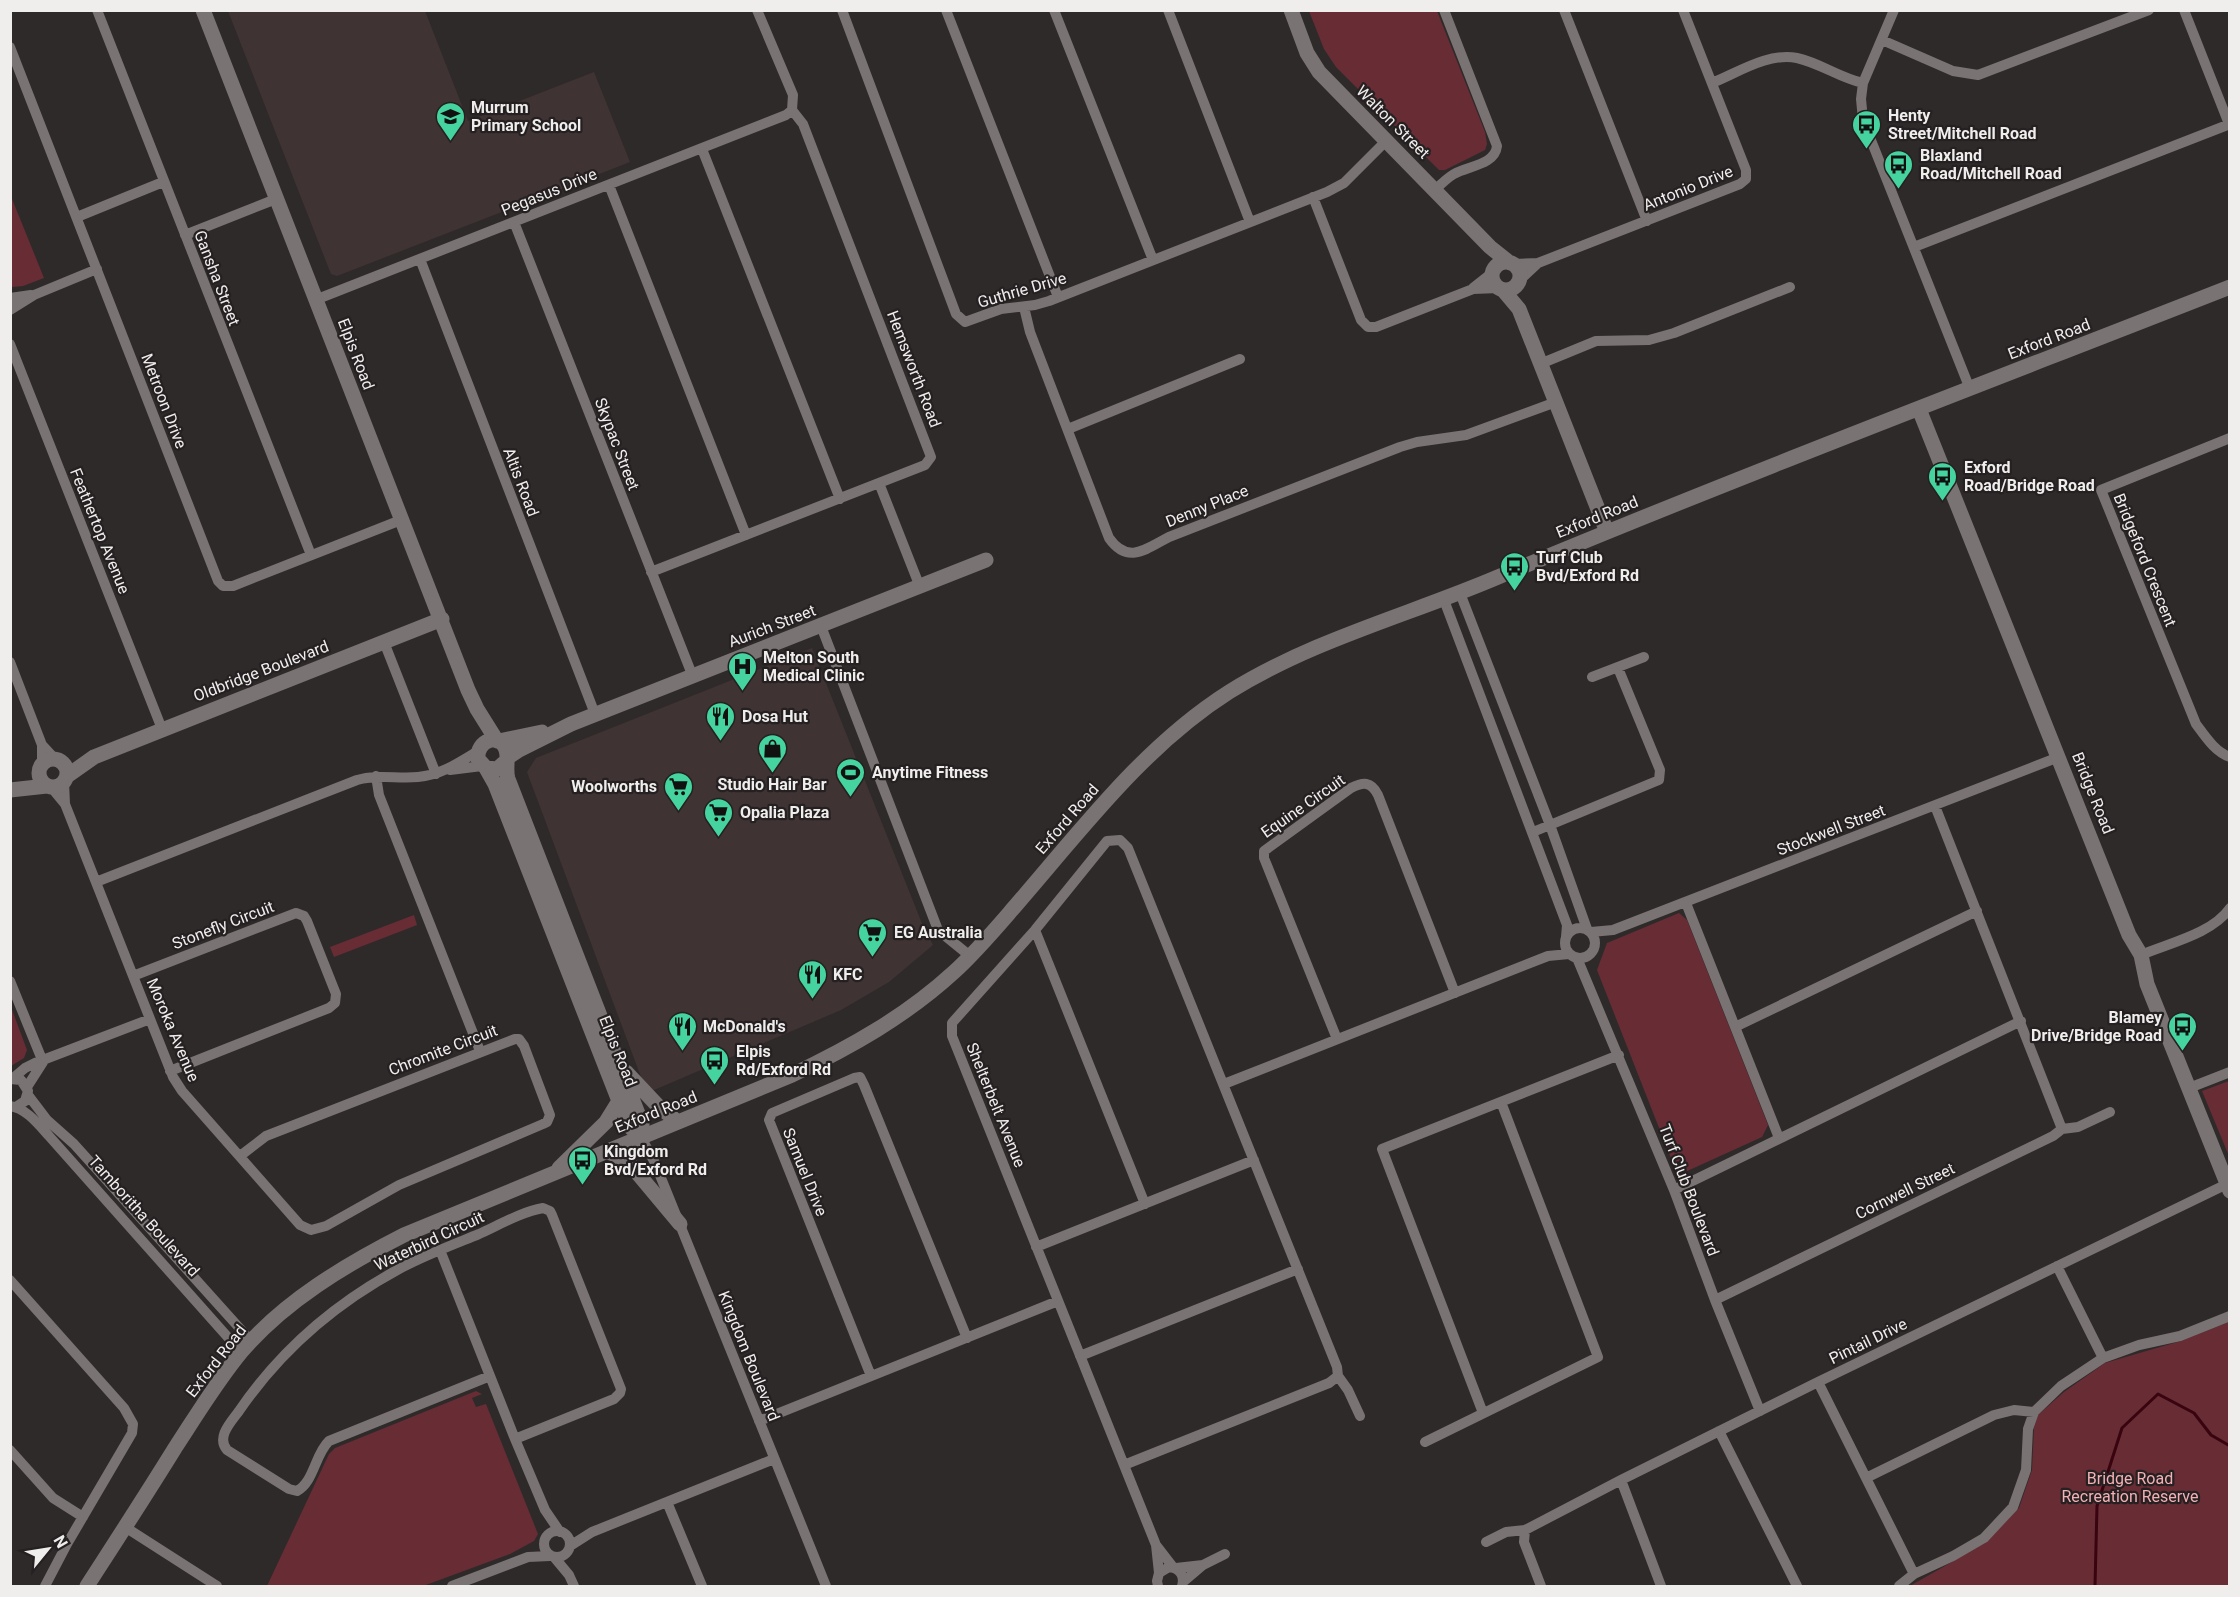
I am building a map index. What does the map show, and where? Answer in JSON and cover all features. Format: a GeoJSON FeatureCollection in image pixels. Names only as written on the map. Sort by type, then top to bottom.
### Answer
{"type":"FeatureCollection","features":[{"type":"Feature","properties":{"kind":"street","name":"Gansha Street"},"geometry":{"type":"LineString","coordinates":[[97,10],[310,555]]}},
{"type":"Feature","properties":{"kind":"street","name":"Elpis Road"},"geometry":{"type":"LineString","coordinates":[[203,10],[477,709],[498,741]]}},
{"type":"Feature","properties":{"kind":"street","name":"Hemsworth Road"},"geometry":{"type":"LineString","coordinates":[[651,572],[925,465],[931,457],[803,124],[792,110],[793,95],[757,10]]}},
{"type":"Feature","properties":{"kind":"street","name":"Guthrie Drive"},"geometry":{"type":"LineString","coordinates":[[842,10],[956,314],[966,322],[1001,309],[1024,307],[1058,297],[1313,197],[1344,183],[1386,141]]}},
{"type":"Feature","properties":{"kind":"street"},"geometry":{"type":"LineString","coordinates":[[946,10],[1058,297]]}},
{"type":"Feature","properties":{"kind":"street"},"geometry":{"type":"LineString","coordinates":[[1054,10],[1153,260]]}},
{"type":"Feature","properties":{"kind":"street"},"geometry":{"type":"LineString","coordinates":[[1168,10],[1250,222]]}},
{"type":"Feature","properties":{"kind":"street","name":"Walton Street"},"geometry":{"type":"LineString","coordinates":[[1291,10],[1307,53],[1319,72],[1490,246],[1512,263]]}},
{"type":"Feature","properties":{"kind":"street"},"geometry":{"type":"LineString","coordinates":[[1435,190],[1455,173],[1492,158],[1497,152],[1497,146],[1444,10]]}},
{"type":"Feature","properties":{"kind":"street"},"geometry":{"type":"LineString","coordinates":[[1564,10],[1647,221]]}},
{"type":"Feature","properties":{"kind":"street","name":"Antonio Drive"},"geometry":{"type":"LineString","coordinates":[[1512,263],[1538,263],[1740,184],[1746,179],[1746,170],[1683,10]]}},
{"type":"Feature","properties":{"kind":"street"},"geometry":{"type":"LineString","coordinates":[[1894,10],[1863,83],[1861,99],[1863,120],[1970,389]]}},
{"type":"Feature","properties":{"kind":"street"},"geometry":{"type":"LineString","coordinates":[[1882,40],[1953,71],[1978,75],[2149,10]]}},
{"type":"Feature","properties":{"kind":"street"},"geometry":{"type":"LineString","coordinates":[[1914,247],[2229,124],[2184,10]]}},
{"type":"Feature","properties":{"kind":"street","name":"Metroon Drive"},"geometry":{"type":"LineString","coordinates":[[10,47],[218,581],[223,586],[232,586],[401,519]]}},
{"type":"Feature","properties":{"kind":"street"},"geometry":{"type":"LineString","coordinates":[[1712,83],[1770,59],[1785,57],[1796,57],[1863,83]]}},
{"type":"Feature","properties":{"kind":"street","name":"Pegasus Drive"},"geometry":{"type":"LineString","coordinates":[[315,300],[702,149],[786,115],[792,110]]}},
{"type":"Feature","properties":{"kind":"street"},"geometry":{"type":"LineString","coordinates":[[702,149],[840,498]]}},
{"type":"Feature","properties":{"kind":"street"},"geometry":{"type":"LineString","coordinates":[[76,217],[163,182]]}},
{"type":"Feature","properties":{"kind":"street"},"geometry":{"type":"LineString","coordinates":[[609,185],[746,536]]}},
{"type":"Feature","properties":{"kind":"street"},"geometry":{"type":"LineString","coordinates":[[1313,197],[1362,320],[1368,327],[1376,327],[1473,289],[1501,263],[1512,263],[1519,271],[1519,309],[1607,532]]}},
{"type":"Feature","properties":{"kind":"street"},"geometry":{"type":"LineString","coordinates":[[185,235],[276,199]]}},
{"type":"Feature","properties":{"kind":"street","name":"Skypac Street"},"geometry":{"type":"LineString","coordinates":[[514,222],[693,677]]}},
{"type":"Feature","properties":{"kind":"street"},"geometry":{"type":"LineString","coordinates":[[1490,246],[1493,282],[1519,309]]}},
{"type":"Feature","properties":{"kind":"street","name":"Altis Road"},"geometry":{"type":"LineString","coordinates":[[420,259],[595,714]]}},
{"type":"Feature","properties":{"kind":"street","name":"Antonio Drive"},"geometry":{"type":"LineString","coordinates":[[1519,282],[1538,263]]}},
{"type":"Feature","properties":{"kind":"street"},"geometry":{"type":"LineString","coordinates":[[10,310],[34,295],[97,269]]}},
{"type":"Feature","properties":{"kind":"street"},"geometry":{"type":"LineString","coordinates":[[1473,289],[1511,290],[1519,282]]}},
{"type":"Feature","properties":{"kind":"street"},"geometry":{"type":"LineString","coordinates":[[1540,364],[1596,341],[1649,340],[1674,333],[1790,287]]}},
{"type":"Feature","properties":{"kind":"street","name":"Exford Road"},"geometry":{"type":"LineString","coordinates":[[87,1587],[204,1403],[246,1347],[301,1298],[362,1256],[404,1235],[834,1055],[884,1026],[922,1000],[970,956],[1153,751],[1202,711],[1256,677],[1350,634],[1444,600],[1607,532],[2229,287]]}},
{"type":"Feature","properties":{"kind":"street"},"geometry":{"type":"LineString","coordinates":[[10,298],[34,295]]}},
{"type":"Feature","properties":{"kind":"street","name":"Denny Place"},"geometry":{"type":"LineString","coordinates":[[1024,307],[1030,332],[1109,538],[1120,550],[1134,554],[1169,537],[1400,447],[1417,442],[1466,435],[1556,402]]}},
{"type":"Feature","properties":{"kind":"street","name":"Feathertop Avenue"},"geometry":{"type":"LineString","coordinates":[[10,344],[162,729]]}},
{"type":"Feature","properties":{"kind":"street"},"geometry":{"type":"LineString","coordinates":[[1068,429],[1240,359]]}},
{"type":"Feature","properties":{"kind":"street","name":"Bridge Road"},"geometry":{"type":"LineString","coordinates":[[1919,409],[2129,935],[2141,955],[2147,984],[2228,1188]]}},
{"type":"Feature","properties":{"kind":"street","name":"Bridgeford Crescent"},"geometry":{"type":"LineString","coordinates":[[2229,438],[2101,490],[2191,714],[2208,741],[2229,758]]}},
{"type":"Feature","properties":{"kind":"street"},"geometry":{"type":"LineString","coordinates":[[879,483],[920,587]]}},
{"type":"Feature","properties":{"kind":"street","name":"Aurich Street"},"geometry":{"type":"LineString","coordinates":[[506,759],[519,750],[595,714],[986,560]]}},
{"type":"Feature","properties":{"kind":"street"},"geometry":{"type":"LineString","coordinates":[[1360,1416],[1348,1390],[1338,1376],[1337,1367],[1224,1084],[1548,956],[1573,956],[1593,951],[1595,939],[1589,931],[1460,593]]}},
{"type":"Feature","properties":{"kind":"street"},"geometry":{"type":"LineString","coordinates":[[1444,600],[1567,925],[1565,939],[1573,956]]}},
{"type":"Feature","properties":{"kind":"street","name":"Oldbridge Boulevard"},"geometry":{"type":"LineString","coordinates":[[12,789],[57,783],[94,757],[442,619]]}},
{"type":"Feature","properties":{"kind":"street"},"geometry":{"type":"LineString","coordinates":[[820,626],[938,930],[970,956]]}},
{"type":"Feature","properties":{"kind":"street"},"geometry":{"type":"LineString","coordinates":[[384,642],[441,772]]}},
{"type":"Feature","properties":{"kind":"street"},"geometry":{"type":"LineString","coordinates":[[1592,677],[1644,657]]}},
{"type":"Feature","properties":{"kind":"street"},"geometry":{"type":"LineString","coordinates":[[10,662],[49,764],[41,780],[57,783],[66,767],[49,764]]}},
{"type":"Feature","properties":{"kind":"street"},"geometry":{"type":"LineString","coordinates":[[1533,832],[1659,780],[1660,770],[1618,668]]}},
{"type":"Feature","properties":{"kind":"street","name":"Elpis Road"},"geometry":{"type":"LineString","coordinates":[[477,709],[481,758],[495,784],[619,1101],[631,1128],[641,1137]]}},
{"type":"Feature","properties":{"kind":"street","name":"Aurich Street"},"geometry":{"type":"LineString","coordinates":[[498,741],[572,724]]}},
{"type":"Feature","properties":{"kind":"street"},"geometry":{"type":"LineString","coordinates":[[96,882],[348,783],[376,776],[416,777],[441,772],[481,758],[489,740],[498,741],[506,749],[506,759],[497,769],[481,758]]}},
{"type":"Feature","properties":{"kind":"street","name":"Oldbridge Boulevard"},"geometry":{"type":"LineString","coordinates":[[12,789],[49,764],[94,757]]}},
{"type":"Feature","properties":{"kind":"street","name":"Stockwell Street"},"geometry":{"type":"LineString","coordinates":[[1589,931],[1612,930],[1686,903],[2059,757]]}},
{"type":"Feature","properties":{"kind":"street","name":"Elpis Road"},"geometry":{"type":"LineString","coordinates":[[506,759],[508,779],[642,1124],[641,1137]]}},
{"type":"Feature","properties":{"kind":"street"},"geometry":{"type":"LineString","coordinates":[[376,776],[379,795],[480,1051]]}},
{"type":"Feature","properties":{"kind":"street","name":"Moroka Avenue"},"geometry":{"type":"LineString","coordinates":[[57,783],[170,1071],[182,1091],[300,1225],[311,1230]]}},
{"type":"Feature","properties":{"kind":"street","name":"Equine Circuit"},"geometry":{"type":"LineString","coordinates":[[1337,1039],[1267,865],[1264,852],[1351,788],[1361,784],[1369,783],[1375,788],[1455,993]]}},
{"type":"Feature","properties":{"kind":"street"},"geometry":{"type":"LineString","coordinates":[[1935,806],[2062,1129]]}},
{"type":"Feature","properties":{"kind":"street","name":"Shelterbelt Avenue"},"geometry":{"type":"LineString","coordinates":[[1182,1585],[1181,1573],[1174,1568],[1156,1545],[952,1036],[952,1023],[1035,930],[1107,841],[1120,840],[1128,848],[1224,1084]]}},
{"type":"Feature","properties":{"kind":"street"},"geometry":{"type":"LineString","coordinates":[[1686,903],[1779,1138]]}},
{"type":"Feature","properties":{"kind":"street"},"geometry":{"type":"LineString","coordinates":[[2141,955],[2215,923],[2229,908]]}},
{"type":"Feature","properties":{"kind":"street"},"geometry":{"type":"LineString","coordinates":[[1735,1027],[1977,911]]}},
{"type":"Feature","properties":{"kind":"street","name":"Stonefly Circuit"},"geometry":{"type":"LineString","coordinates":[[133,976],[292,914],[300,913],[307,921],[336,994],[336,1003],[329,1008],[170,1071]]}},
{"type":"Feature","properties":{"kind":"street"},"geometry":{"type":"LineString","coordinates":[[1548,956],[1569,933],[1578,928],[1589,931]]}},
{"type":"Feature","properties":{"kind":"street"},"geometry":{"type":"LineString","coordinates":[[1035,930],[1145,1204]]}},
{"type":"Feature","properties":{"kind":"street","name":"Stockwell Street"},"geometry":{"type":"LineString","coordinates":[[1593,951],[1612,930]]}},
{"type":"Feature","properties":{"kind":"street","name":"Turf Club Boulevard"},"geometry":{"type":"LineString","coordinates":[[1588,980],[1593,951]]}},
{"type":"Feature","properties":{"kind":"street","name":"Turf Club Boulevard"},"geometry":{"type":"LineString","coordinates":[[1573,956],[1588,980],[1619,1055],[1760,1411]]}},
{"type":"Feature","properties":{"kind":"street"},"geometry":{"type":"LineString","coordinates":[[10,981],[43,1062]]}},
{"type":"Feature","properties":{"kind":"street"},"geometry":{"type":"LineString","coordinates":[[11,1079],[25,1068],[150,1019]]}},
{"type":"Feature","properties":{"kind":"street"},"geometry":{"type":"LineString","coordinates":[[1674,1190],[2021,1021]]}},
{"type":"Feature","properties":{"kind":"street","name":"Chromite Circuit"},"geometry":{"type":"LineString","coordinates":[[240,1156],[266,1136],[480,1051],[510,1040],[515,1039],[522,1042],[549,1109],[550,1115],[547,1122],[399,1185],[326,1226],[311,1230]]}},
{"type":"Feature","properties":{"kind":"street"},"geometry":{"type":"LineString","coordinates":[[1484,1413],[1382,1149],[1619,1055]]}},
{"type":"Feature","properties":{"kind":"street"},"geometry":{"type":"LineString","coordinates":[[27,1091],[43,1062]]}},
{"type":"Feature","properties":{"kind":"street"},"geometry":{"type":"LineString","coordinates":[[618,1063],[647,1096],[678,1122]]}},
{"type":"Feature","properties":{"kind":"street"},"geometry":{"type":"LineString","coordinates":[[2189,1088],[2229,1072]]}},
{"type":"Feature","properties":{"kind":"street","name":"Samuel Drive"},"geometry":{"type":"LineString","coordinates":[[871,1376],[769,1120],[772,1113],[854,1078],[860,1077],[967,1338]]}},
{"type":"Feature","properties":{"kind":"street","name":"Tamboritha Boulevard"},"geometry":{"type":"LineString","coordinates":[[11,1079],[21,1080],[47,1120],[74,1144],[246,1347]]}},
{"type":"Feature","properties":{"kind":"street","name":"Tamboritha Boulevard"},"geometry":{"type":"LineString","coordinates":[[12,1107],[25,1101],[27,1091]]}},
{"type":"Feature","properties":{"kind":"street"},"geometry":{"type":"LineString","coordinates":[[552,1174],[606,1122],[619,1101]]}},
{"type":"Feature","properties":{"kind":"street"},"geometry":{"type":"LineString","coordinates":[[1425,1442],[1598,1357],[1501,1102]]}},
{"type":"Feature","properties":{"kind":"street","name":"Tamboritha Boulevard"},"geometry":{"type":"LineString","coordinates":[[12,1107],[34,1120],[50,1136],[246,1347]]}},
{"type":"Feature","properties":{"kind":"street","name":"Cornwell Street"},"geometry":{"type":"LineString","coordinates":[[1715,1300],[2043,1141],[2062,1129],[2078,1127],[2110,1112]]}},
{"type":"Feature","properties":{"kind":"street","name":"Kingdom Boulevard"},"geometry":{"type":"LineString","coordinates":[[641,1137],[656,1163],[826,1587]]}},
{"type":"Feature","properties":{"kind":"street"},"geometry":{"type":"LineString","coordinates":[[607,1151],[629,1163],[680,1224]]}},
{"type":"Feature","properties":{"kind":"street"},"geometry":{"type":"LineString","coordinates":[[1036,1247],[1254,1160]]}},
{"type":"Feature","properties":{"kind":"street","name":"Pintail Drive"},"geometry":{"type":"LineString","coordinates":[[1486,1542],[1506,1532],[1525,1530],[1818,1382],[2057,1266],[2228,1188]]}},
{"type":"Feature","properties":{"kind":"street","name":"Waterbird Circuit"},"geometry":{"type":"LineString","coordinates":[[490,1376],[329,1441],[322,1448],[305,1485],[297,1491],[289,1489],[227,1450],[223,1442],[224,1434],[258,1385],[284,1355],[345,1302],[374,1283],[440,1250],[543,1208],[550,1211],[620,1383],[620,1394],[614,1399],[515,1439]]}},
{"type":"Feature","properties":{"kind":"street"},"geometry":{"type":"LineString","coordinates":[[440,1250],[545,1510],[569,1539],[569,1575]]}},
{"type":"Feature","properties":{"kind":"street"},"geometry":{"type":"LineString","coordinates":[[2057,1266],[2103,1358]]}},
{"type":"Feature","properties":{"kind":"street"},"geometry":{"type":"LineString","coordinates":[[1080,1356],[1298,1269]]}},
{"type":"Feature","properties":{"kind":"street"},"geometry":{"type":"LineString","coordinates":[[12,1286],[124,1408],[133,1424],[132,1433],[61,1554],[45,1587]]}},
{"type":"Feature","properties":{"kind":"street"},"geometry":{"type":"LineString","coordinates":[[759,1421],[1058,1301]]}},
{"type":"Feature","properties":{"kind":"street"},"geometry":{"type":"LineString","coordinates":[[1899,1587],[1914,1574],[1953,1556],[1984,1538],[2013,1507],[2026,1470],[2028,1429],[2034,1412],[2061,1386],[2103,1358],[2180,1336],[2229,1316]]}},
{"type":"Feature","properties":{"kind":"street"},"geometry":{"type":"LineString","coordinates":[[1124,1465],[1329,1383],[1338,1376]]}},
{"type":"Feature","properties":{"kind":"street"},"geometry":{"type":"LineString","coordinates":[[1818,1382],[1914,1574]]}},
{"type":"Feature","properties":{"kind":"street"},"geometry":{"type":"LineString","coordinates":[[1866,1478],[1994,1416],[2014,1410],[2034,1412]]}},
{"type":"Feature","properties":{"kind":"street"},"geometry":{"type":"LineString","coordinates":[[1719,1431],[1797,1587]]}},
{"type":"Feature","properties":{"kind":"street"},"geometry":{"type":"LineString","coordinates":[[10,1450],[53,1498],[83,1517]]}},
{"type":"Feature","properties":{"kind":"street"},"geometry":{"type":"LineString","coordinates":[[452,1587],[528,1557],[562,1557],[592,1532],[774,1459]]}},
{"type":"Feature","properties":{"kind":"street"},"geometry":{"type":"LineString","coordinates":[[1621,1480],[1661,1587]]}},
{"type":"Feature","properties":{"kind":"street"},"geometry":{"type":"LineString","coordinates":[[667,1502],[702,1587]]}},
{"type":"Feature","properties":{"kind":"street"},"geometry":{"type":"LineString","coordinates":[[545,1510],[545,1549],[569,1575],[574,1587]]}},
{"type":"Feature","properties":{"kind":"street"},"geometry":{"type":"LineString","coordinates":[[124,1527],[217,1587]]}},
{"type":"Feature","properties":{"kind":"street"},"geometry":{"type":"LineString","coordinates":[[1525,1530],[1524,1542],[1541,1587]]}},
{"type":"Feature","properties":{"kind":"street"},"geometry":{"type":"LineString","coordinates":[[528,1557],[552,1532],[592,1532]]}},
{"type":"Feature","properties":{"kind":"street","name":"Shelterbelt Avenue"},"geometry":{"type":"LineString","coordinates":[[1156,1545],[1158,1579]]}},
{"type":"Feature","properties":{"kind":"street"},"geometry":{"type":"LineString","coordinates":[[1182,1585],[1203,1565],[1225,1554]]}},
{"type":"Feature","properties":{"kind":"street"},"geometry":{"type":"LineString","coordinates":[[1147,1587],[1158,1579],[1165,1568],[1203,1565]]}},
{"type":"Feature","properties":{"kind":"shaded area","name":"Murrum Primary School"},"geometry":{"type":"Polygon","coordinates":[[[228,11],[425,11],[468,121],[594,72],[630,162],[337,276],[331,274],[228,11]]]}},
{"type":"Feature","properties":{"kind":"shaded area","name":"Opalia Plaza"},"geometry":{"type":"Polygon","coordinates":[[[812,648],[921,921],[933,945],[889,982],[841,1010],[647,1093],[527,772],[536,758],[812,648]]]}},
{"type":"Feature","properties":{"kind":"green space"},"geometry":{"type":"Polygon","coordinates":[[[1309,11],[1437,11],[1485,132],[1487,144],[1485,150],[1445,170],[1439,170],[1336,67],[1324,49],[1309,11]]]}},
{"type":"Feature","properties":{"kind":"green space"},"geometry":{"type":"Polygon","coordinates":[[[10,194],[44,278],[23,286],[12,287],[10,194]]]}},
{"type":"Feature","properties":{"kind":"green space"},"geometry":{"type":"Polygon","coordinates":[[[1679,913],[1687,920],[1768,1125],[1762,1137],[1685,1172],[1676,1171],[1597,970],[1607,943],[1679,913]]]}},
{"type":"Feature","properties":{"kind":"green space"},"geometry":{"type":"Polygon","coordinates":[[[414,915],[417,925],[334,957],[330,947],[414,915]]]}},
{"type":"Feature","properties":{"kind":"green space"},"geometry":{"type":"Polygon","coordinates":[[[11,1007],[27,1050],[24,1058],[11,1066],[11,1007]]]}},
{"type":"Feature","properties":{"kind":"green space"},"geometry":{"type":"Polygon","coordinates":[[[2229,1081],[2229,1156],[2202,1091],[2229,1081]]]}},
{"type":"Feature","properties":{"kind":"green space","name":"Bridge Road Recreation Reserve"},"geometry":{"type":"Polygon","coordinates":[[[2229,1322],[2229,1586],[1910,1586],[1985,1543],[2019,1508],[2032,1470],[2034,1428],[2038,1415],[2064,1392],[2105,1363],[2181,1341],[2229,1322]]]}},
{"type":"Feature","properties":{"kind":"green space"},"geometry":{"type":"Polygon","coordinates":[[[476,1391],[482,1394],[472,1398],[476,1407],[486,1404],[538,1534],[534,1541],[510,1554],[423,1586],[267,1586],[329,1454],[335,1448],[476,1391]]]}},
{"type":"Feature","properties":{"kind":"waterway"},"geometry":{"type":"LineString","coordinates":[[2095,1586],[2097,1506],[2122,1428],[2158,1394],[2194,1413],[2211,1435],[2230,1446]]}},
{"type":"Feature","properties":{"kind":"place","name":"Murrum Primary School"},"geometry":{"type":"Point","coordinates":[450,142]}},
{"type":"Feature","properties":{"kind":"place","name":"Henty Street/Mitchell Road"},"geometry":{"type":"Point","coordinates":[1867,150]}},
{"type":"Feature","properties":{"kind":"place","name":"Blaxland Road/Mitchell Road"},"geometry":{"type":"Point","coordinates":[1899,190]}},
{"type":"Feature","properties":{"kind":"place","name":"Exford Road/Bridge Road"},"geometry":{"type":"Point","coordinates":[1943,502]}},
{"type":"Feature","properties":{"kind":"place","name":"Turf Club Bvd/Exford Rd"},"geometry":{"type":"Point","coordinates":[1515,592]}},
{"type":"Feature","properties":{"kind":"place","name":"Melton South Medical Clinic"},"geometry":{"type":"Point","coordinates":[742,692]}},
{"type":"Feature","properties":{"kind":"place","name":"Dosa Hut"},"geometry":{"type":"Point","coordinates":[721,742]}},
{"type":"Feature","properties":{"kind":"place","name":"Studio Hair Bar"},"geometry":{"type":"Point","coordinates":[772,774]}},
{"type":"Feature","properties":{"kind":"place","name":"Anytime Fitness"},"geometry":{"type":"Point","coordinates":[851,798]}},
{"type":"Feature","properties":{"kind":"place","name":"Woolworths"},"geometry":{"type":"Point","coordinates":[678,812]}},
{"type":"Feature","properties":{"kind":"place","name":"Opalia Plaza"},"geometry":{"type":"Point","coordinates":[719,838]}},
{"type":"Feature","properties":{"kind":"place","name":"EG Australia"},"geometry":{"type":"Point","coordinates":[873,958]}},
{"type":"Feature","properties":{"kind":"place","name":"KFC"},"geometry":{"type":"Point","coordinates":[812,1000]}},
{"type":"Feature","properties":{"kind":"place","name":"McDonald's"},"geometry":{"type":"Point","coordinates":[682,1052]}},
{"type":"Feature","properties":{"kind":"place","name":"Blamey Drive/Bridge Road"},"geometry":{"type":"Point","coordinates":[2183,1052]}},
{"type":"Feature","properties":{"kind":"place","name":"Elpis Rd/Exford Rd"},"geometry":{"type":"Point","coordinates":[715,1086]}},
{"type":"Feature","properties":{"kind":"place","name":"Kingdom Bvd/Exford Rd"},"geometry":{"type":"Point","coordinates":[583,1186]}}]}
